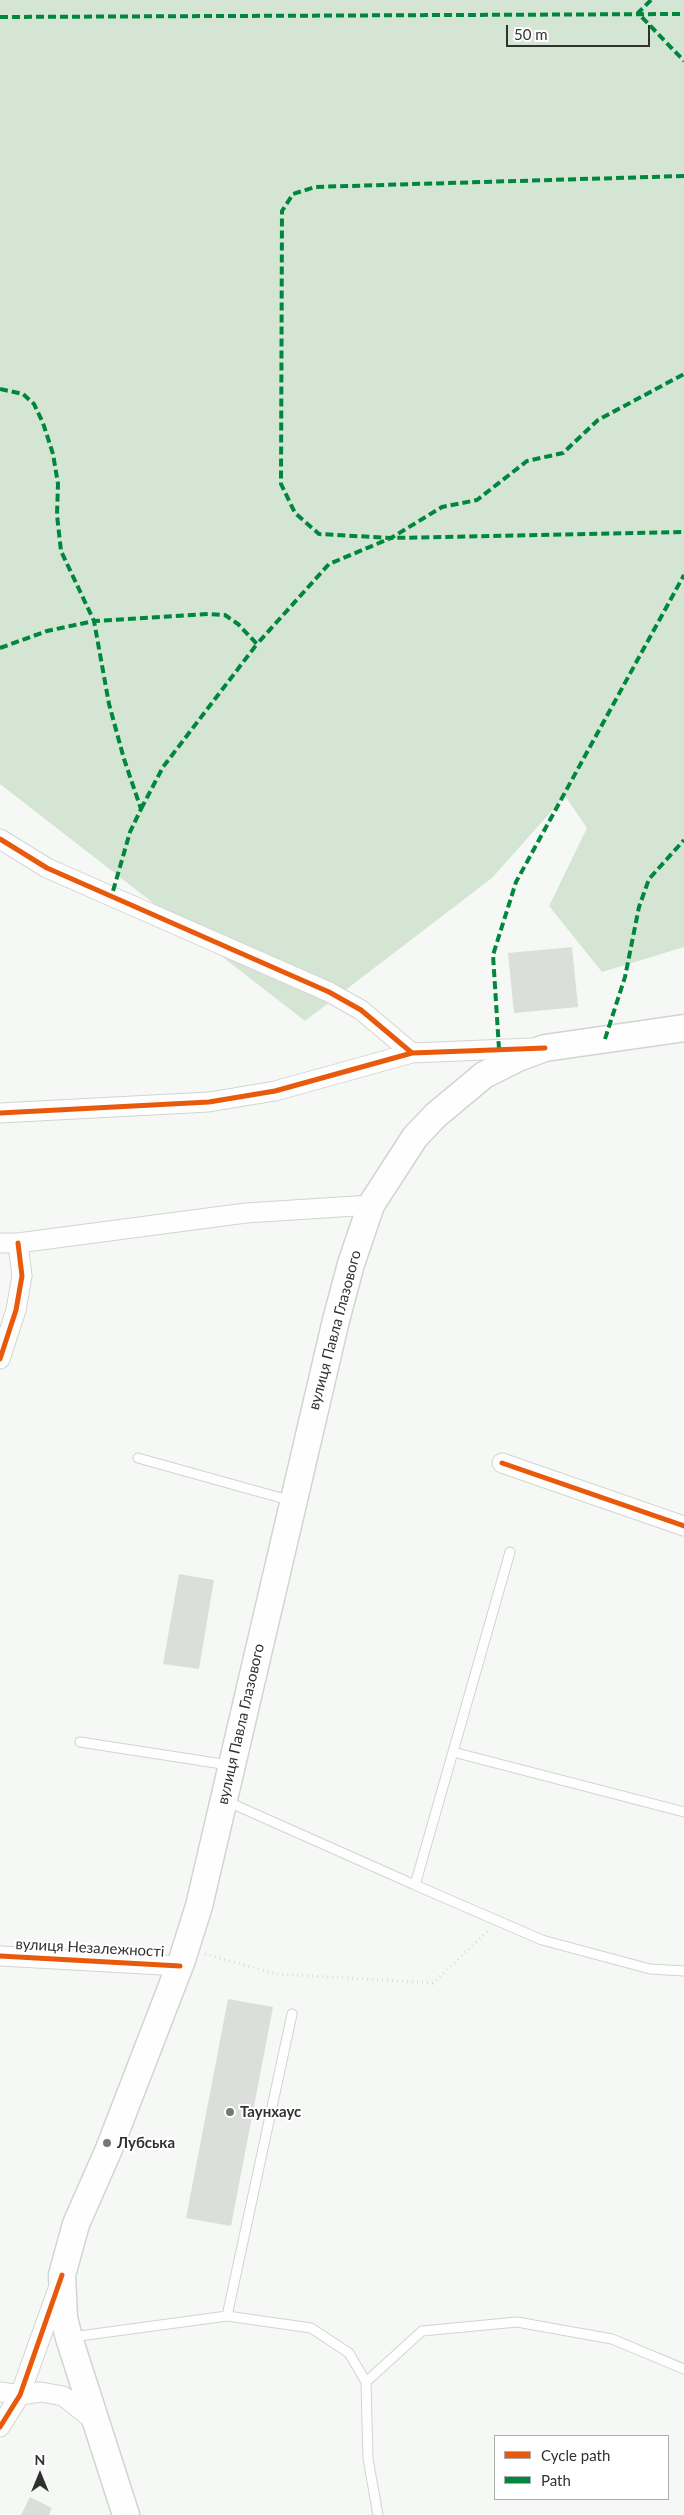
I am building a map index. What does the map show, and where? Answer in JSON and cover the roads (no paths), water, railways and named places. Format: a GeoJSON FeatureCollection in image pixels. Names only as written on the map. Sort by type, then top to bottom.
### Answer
{"type":"FeatureCollection","features":[{"type":"Feature","properties":{"kind":"main road"},"geometry":{"type":"LineString","coordinates":[[545,1048],[683,1036]]}},
{"type":"Feature","properties":{"kind":"main road","name":"вулиця Павла Глазового"},"geometry":{"type":"LineString","coordinates":[[62,2275],[76,2224],[108,2149],[182,1957],[199,1906],[292,1501],[348,1273],[371,1205],[397,1162],[436,1114],[484,1075],[518,1058],[545,1048]]}},
{"type":"Feature","properties":{"kind":"main road"},"geometry":{"type":"LineString","coordinates":[[62,2275],[64,2318],[69,2338],[126,2515]]}},
{"type":"Feature","properties":{"kind":"street"},"geometry":{"type":"LineString","coordinates":[[0,839],[47,868],[329,992],[361,1010],[412,1053]]}},
{"type":"Feature","properties":{"kind":"street"},"geometry":{"type":"LineString","coordinates":[[0,1112],[209,1102],[275,1091],[412,1053],[545,1048]]}},
{"type":"Feature","properties":{"kind":"street"},"geometry":{"type":"LineString","coordinates":[[0,1359],[16,1310],[20,1284],[9,1243],[246,1213],[371,1205]]}},
{"type":"Feature","properties":{"kind":"street"},"geometry":{"type":"LineString","coordinates":[[502,1463],[684,1526]]}},
{"type":"Feature","properties":{"kind":"street","name":"вулиця Незалежності"},"geometry":{"type":"LineString","coordinates":[[0,1956],[182,1957]]}},
{"type":"Feature","properties":{"kind":"street","name":"вулиця Павла Глазового"},"geometry":{"type":"LineString","coordinates":[[0,2427],[20,2395],[62,2275]]}},
{"type":"Feature","properties":{"kind":"street"},"geometry":{"type":"LineString","coordinates":[[0,2392],[20,2395],[41,2392],[63,2396],[96,2422]]}},
{"type":"Feature","properties":{"kind":"lane"},"geometry":{"type":"LineString","coordinates":[[138,1458],[292,1501]]}},
{"type":"Feature","properties":{"kind":"lane"},"geometry":{"type":"LineString","coordinates":[[415,1885],[510,1552]]}},
{"type":"Feature","properties":{"kind":"lane"},"geometry":{"type":"LineString","coordinates":[[80,1742],[232,1765]]}},
{"type":"Feature","properties":{"kind":"lane"},"geometry":{"type":"LineString","coordinates":[[453,1752],[684,1812]]}},
{"type":"Feature","properties":{"kind":"lane"},"geometry":{"type":"LineString","coordinates":[[224,1799],[542,1940],[650,1969],[684,1971]]}},
{"type":"Feature","properties":{"kind":"lane"},"geometry":{"type":"LineString","coordinates":[[227,2316],[292,2014]]}},
{"type":"Feature","properties":{"kind":"lane"},"geometry":{"type":"LineString","coordinates":[[69,2338],[227,2316],[311,2328],[348,2353],[366,2382],[368,2459],[378,2515]]}},
{"type":"Feature","properties":{"kind":"lane"},"geometry":{"type":"LineString","coordinates":[[366,2382],[422,2331],[517,2322],[612,2339],[684,2369]]}},
{"type":"Feature","properties":{"kind":"place","name":"Таунхаус"},"geometry":{"type":"Point","coordinates":[230,2112]}},
{"type":"Feature","properties":{"kind":"place","name":"Лубська"},"geometry":{"type":"Point","coordinates":[107,2143]}}]}
